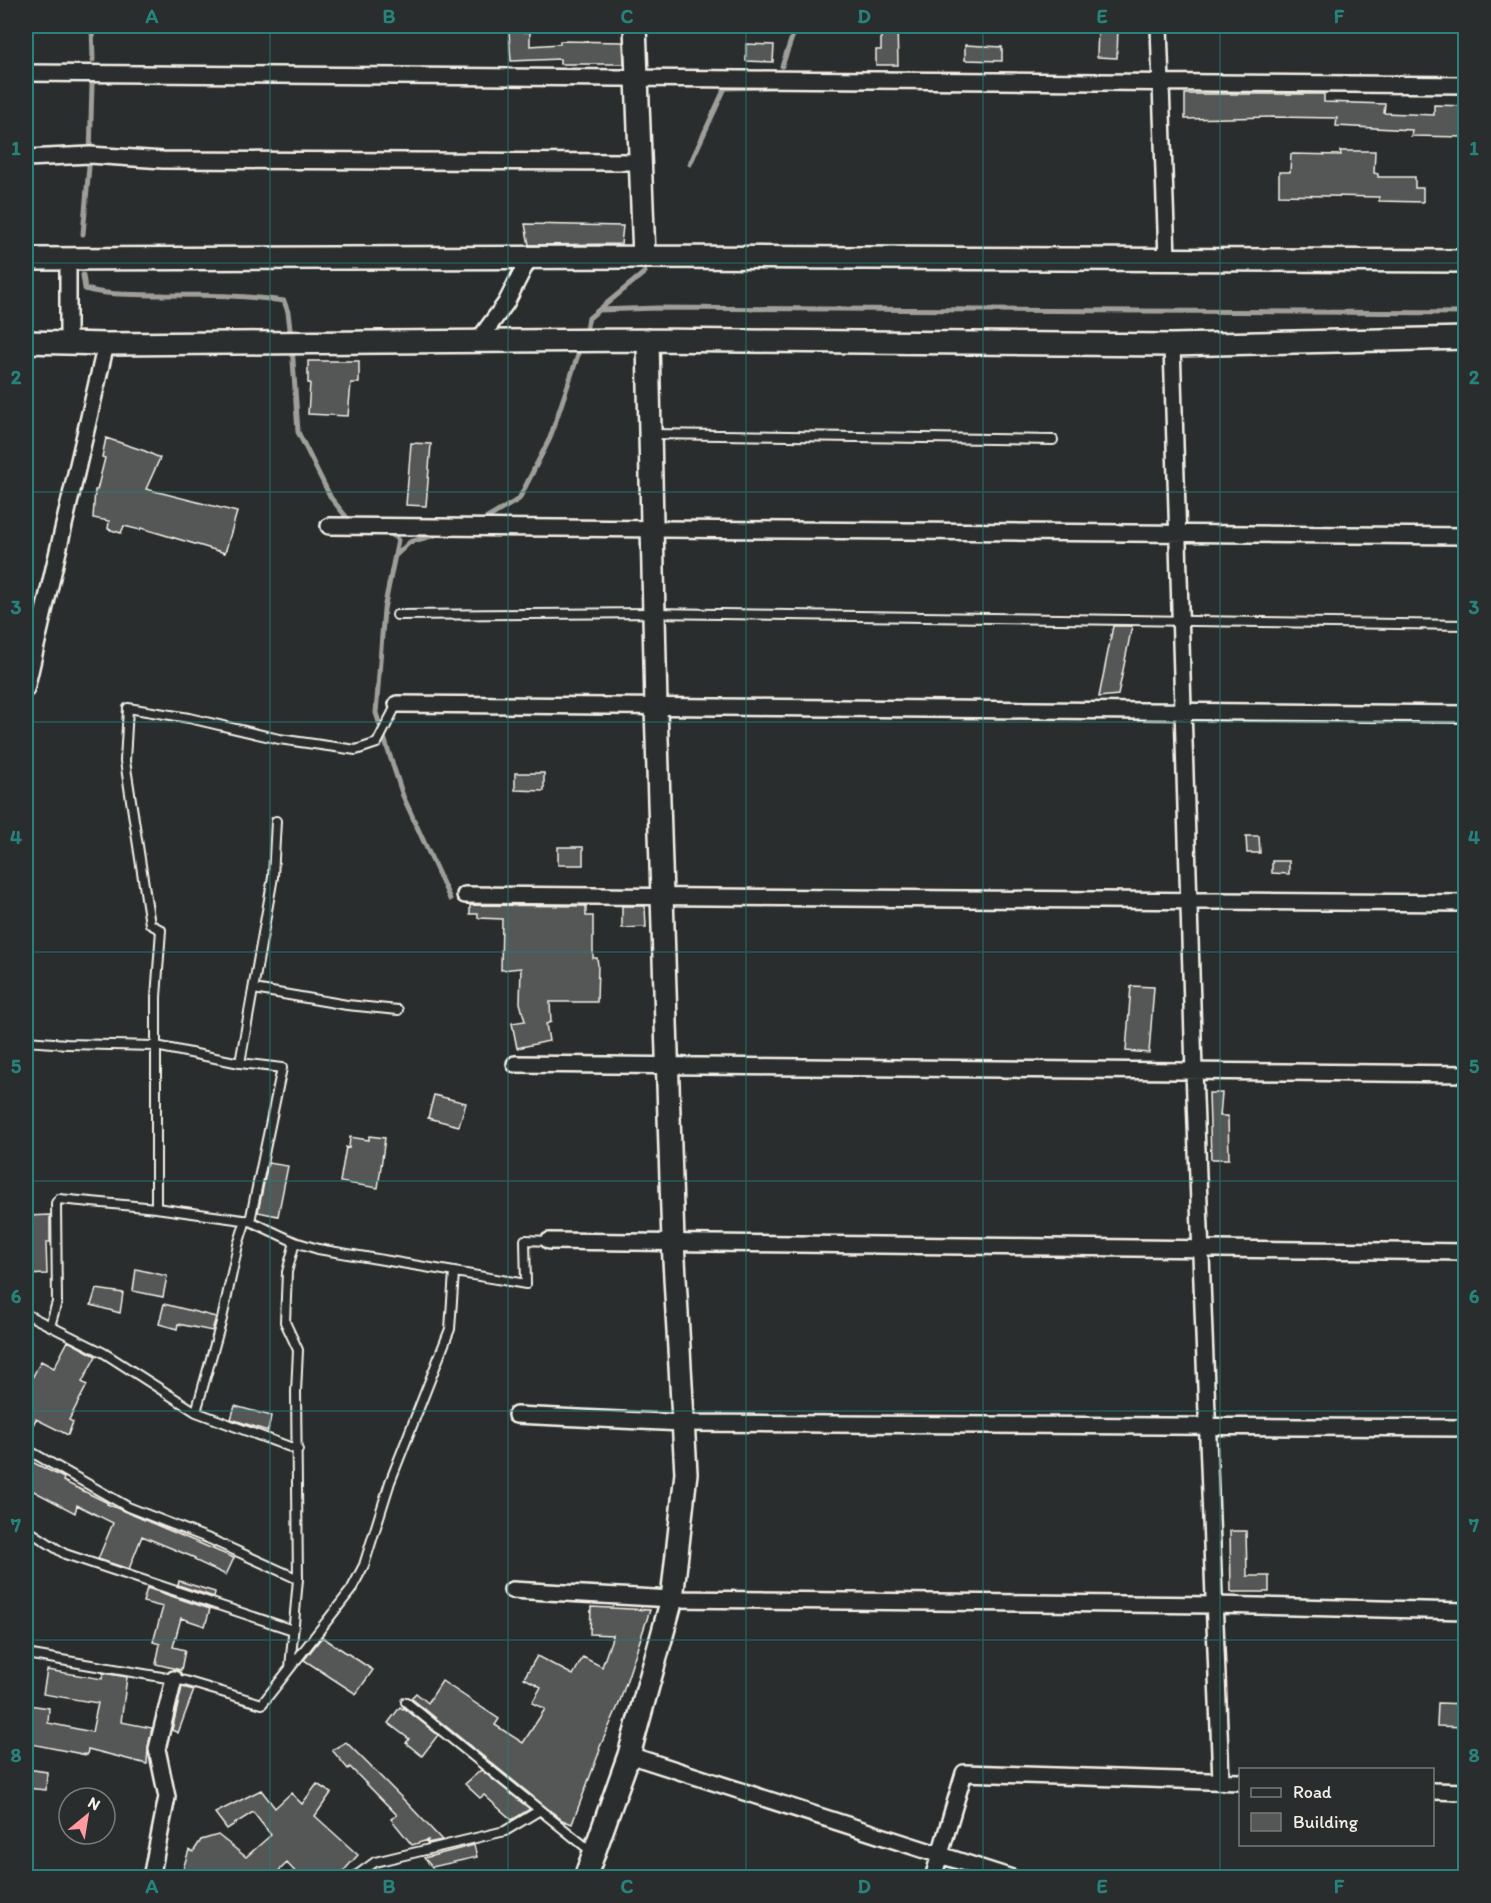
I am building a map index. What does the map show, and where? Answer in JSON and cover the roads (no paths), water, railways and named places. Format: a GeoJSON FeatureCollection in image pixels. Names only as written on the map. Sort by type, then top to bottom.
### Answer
{"type":"FeatureCollection","features":[{"type":"Feature","properties":{"kind":"street"},"geometry":{"type":"LineString","coordinates":[[635,26],[644,257]]}},
{"type":"Feature","properties":{"kind":"street"},"geometry":{"type":"LineString","coordinates":[[1160,26],[1167,260]]}},
{"type":"Feature","properties":{"kind":"street"},"geometry":{"type":"LineString","coordinates":[[26,73],[1466,85]]}},
{"type":"Feature","properties":{"kind":"street"},"geometry":{"type":"LineString","coordinates":[[26,158],[90,155],[175,160],[640,162]]}},
{"type":"Feature","properties":{"kind":"street"},"geometry":{"type":"LineString","coordinates":[[26,260],[644,257],[1466,261]]}},
{"type":"Feature","properties":{"kind":"street"},"geometry":{"type":"LineString","coordinates":[[478,341],[506,303],[529,258]]}},
{"type":"Feature","properties":{"kind":"street"},"geometry":{"type":"LineString","coordinates":[[68,260],[68,343]]}},
{"type":"Feature","properties":{"kind":"street"},"geometry":{"type":"LineString","coordinates":[[26,342],[106,344],[648,340],[1172,345],[1466,338]]}},
{"type":"Feature","properties":{"kind":"street"},"geometry":{"type":"LineString","coordinates":[[585,1878],[629,1755],[672,1599],[686,1473],[673,1242],[656,707],[648,340]]}},
{"type":"Feature","properties":{"kind":"street"},"geometry":{"type":"LineString","coordinates":[[26,689],[106,344]]}},
{"type":"Feature","properties":{"kind":"street"},"geometry":{"type":"LineString","coordinates":[[1172,345],[1188,900],[1221,1782]]}},
{"type":"Feature","properties":{"kind":"street"},"geometry":{"type":"LineString","coordinates":[[329,525],[1466,536]]}},
{"type":"Feature","properties":{"kind":"street"},"geometry":{"type":"LineString","coordinates":[[397,704],[1466,714]]}},
{"type":"Feature","properties":{"kind":"street"},"geometry":{"type":"LineString","coordinates":[[465,895],[1466,903]]}},
{"type":"Feature","properties":{"kind":"street"},"geometry":{"type":"LineString","coordinates":[[516,1064],[1466,1074]]}},
{"type":"Feature","properties":{"kind":"street"},"geometry":{"type":"LineString","coordinates":[[549,1241],[1466,1252]]}},
{"type":"Feature","properties":{"kind":"street"},"geometry":{"type":"LineString","coordinates":[[516,1415],[683,1422],[1466,1428]]}},
{"type":"Feature","properties":{"kind":"street"},"geometry":{"type":"LineString","coordinates":[[512,1590],[672,1599],[1214,1605],[1466,1611]]}},
{"type":"Feature","properties":{"kind":"street"},"geometry":{"type":"LineString","coordinates":[[151,1878],[167,1797],[157,1749],[174,1679]]}},
{"type":"Feature","properties":{"kind":"street"},"geometry":{"type":"LineString","coordinates":[[629,1755],[1012,1878]]}},
{"type":"Feature","properties":{"kind":"street"},"geometry":{"type":"LineString","coordinates":[[933,1878],[964,1773],[1239,1782]]}},
{"type":"Feature","properties":{"kind":"street"},"geometry":{"type":"LineString","coordinates":[[1434,1791],[1466,1792]]}},
{"type":"Feature","properties":{"kind":"lane"},"geometry":{"type":"LineString","coordinates":[[650,434],[1053,440]]}},
{"type":"Feature","properties":{"kind":"lane"},"geometry":{"type":"LineString","coordinates":[[397,615],[654,613],[1466,625]]}},
{"type":"Feature","properties":{"kind":"lane"},"geometry":{"type":"LineString","coordinates":[[156,1208],[156,997],[161,930],[150,924],[125,761],[128,708],[189,718],[279,739],[356,750],[377,742],[397,704]]}},
{"type":"Feature","properties":{"kind":"lane"},"geometry":{"type":"LineString","coordinates":[[240,1063],[273,877],[276,822]]}},
{"type":"Feature","properties":{"kind":"lane"},"geometry":{"type":"LineString","coordinates":[[254,989],[347,1005],[398,1010]]}},
{"type":"Feature","properties":{"kind":"lane"},"geometry":{"type":"LineString","coordinates":[[26,1041],[156,1046],[240,1063],[282,1068],[248,1221],[196,1412]]}},
{"type":"Feature","properties":{"kind":"lane"},"geometry":{"type":"LineString","coordinates":[[50,1326],[57,1302],[56,1203],[59,1198],[248,1221],[295,1242],[318,1249],[454,1274],[526,1284],[525,1240],[549,1241]]}},
{"type":"Feature","properties":{"kind":"lane"},"geometry":{"type":"LineString","coordinates":[[290,1669],[298,1579],[296,1392],[298,1350],[285,1322],[287,1272],[295,1242]]}},
{"type":"Feature","properties":{"kind":"lane"},"geometry":{"type":"LineString","coordinates":[[26,1654],[174,1679],[262,1704],[351,1590],[364,1564],[390,1482],[450,1329],[454,1274]]}},
{"type":"Feature","properties":{"kind":"lane"},"geometry":{"type":"LineString","coordinates":[[26,1314],[104,1353],[196,1412],[298,1450]]}},
{"type":"Feature","properties":{"kind":"lane"},"geometry":{"type":"LineString","coordinates":[[26,1449],[128,1507],[212,1540],[298,1579]]}},
{"type":"Feature","properties":{"kind":"lane"},"geometry":{"type":"LineString","coordinates":[[26,1529],[65,1554],[292,1630]]}},
{"type":"Feature","properties":{"kind":"lane"},"geometry":{"type":"LineString","coordinates":[[406,1702],[593,1854]]}},
{"type":"Feature","properties":{"kind":"lane"},"geometry":{"type":"LineString","coordinates":[[353,1878],[375,1862],[505,1831],[540,1810]]}},
{"type":"Feature","properties":{"kind":"lane"},"geometry":{"type":"LineString","coordinates":[[26,1873],[45,1878]]}},
{"type":"Feature","properties":{"kind":"waterway"},"geometry":{"type":"LineString","coordinates":[[92,26],[93,60]]}},
{"type":"Feature","properties":{"kind":"waterway"},"geometry":{"type":"LineString","coordinates":[[782,66],[796,26]]}},
{"type":"Feature","properties":{"kind":"waterway"},"geometry":{"type":"LineString","coordinates":[[83,234],[90,155],[92,84]]}},
{"type":"Feature","properties":{"kind":"waterway"},"geometry":{"type":"LineString","coordinates":[[690,164],[725,88],[774,87]]}},
{"type":"Feature","properties":{"kind":"waterway"},"geometry":{"type":"LineString","coordinates":[[587,326],[589,318],[645,272]]}},
{"type":"Feature","properties":{"kind":"waterway"},"geometry":{"type":"LineString","coordinates":[[83,275],[85,289],[105,293],[224,296],[284,301],[288,312],[291,337]]}},
{"type":"Feature","properties":{"kind":"waterway"},"geometry":{"type":"LineString","coordinates":[[599,310],[657,308],[1466,313]]}},
{"type":"Feature","properties":{"kind":"waterway"},"geometry":{"type":"LineString","coordinates":[[292,346],[298,432],[331,498],[348,519],[353,520]]}},
{"type":"Feature","properties":{"kind":"waterway"},"geometry":{"type":"LineString","coordinates":[[479,523],[519,499],[550,438],[578,355]]}},
{"type":"Feature","properties":{"kind":"waterway"},"geometry":{"type":"LineString","coordinates":[[388,531],[398,540],[384,609],[376,713],[403,796],[450,899]]}},
{"type":"Feature","properties":{"kind":"waterway"},"geometry":{"type":"LineString","coordinates":[[395,556],[410,542],[442,533]]}}]}
